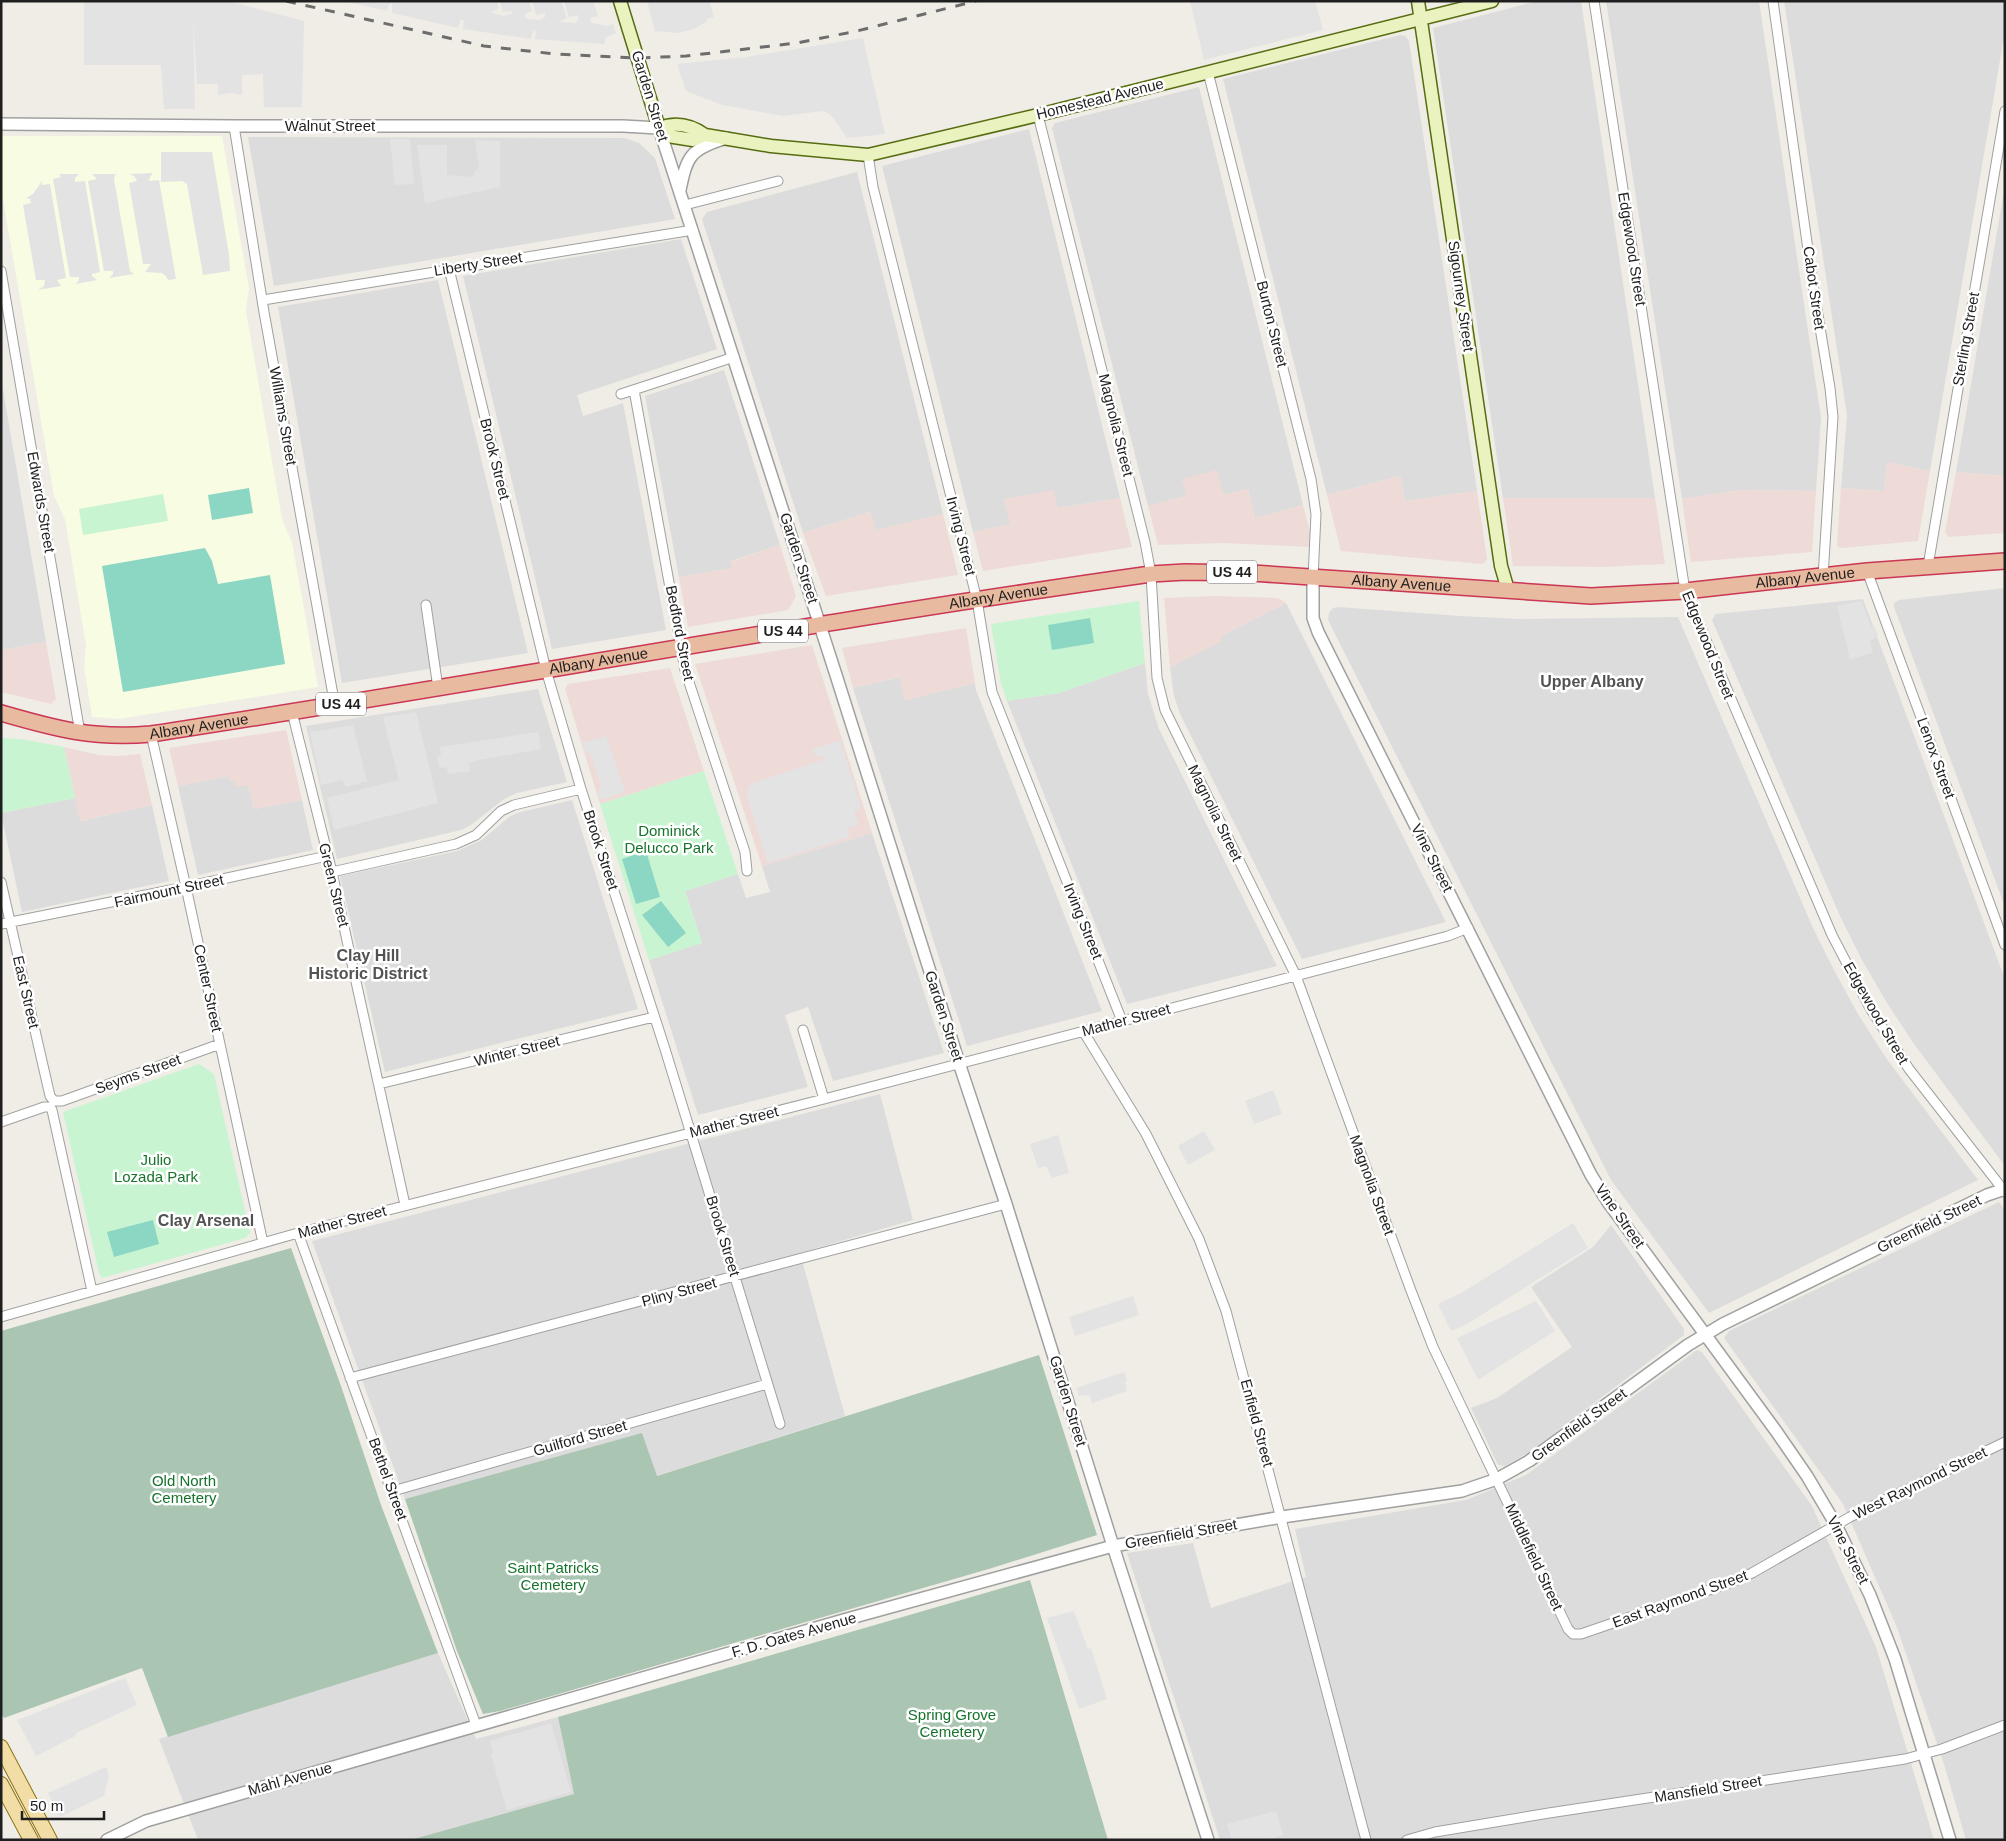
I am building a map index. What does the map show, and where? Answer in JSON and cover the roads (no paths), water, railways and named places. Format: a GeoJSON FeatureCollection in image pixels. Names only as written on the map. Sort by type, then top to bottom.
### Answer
{"type":"FeatureCollection","features":[{"type":"Feature","properties":{"kind":"highway","name":"Albany Avenue"},"geometry":{"type":"LineString","coordinates":[[1,713],[54,728],[80,733],[121,736],[151,734],[335,706],[820,624],[1151,574],[1232,572],[1591,596],[1685,591],[1928,566],[2005,561]]}},
{"type":"Feature","properties":{"kind":"main road","name":"Garden Street"},"geometry":{"type":"LineString","coordinates":[[620,1],[659,128]]}},
{"type":"Feature","properties":{"kind":"main road","name":"Sigourney Street"},"geometry":{"type":"LineString","coordinates":[[1418,1],[1502,566],[1508,590]]}},
{"type":"Feature","properties":{"kind":"main road","name":"Homestead Avenue"},"geometry":{"type":"LineString","coordinates":[[659,128],[675,124],[695,128],[705,135],[772,146],[868,155],[1038,115],[1492,1]]}},
{"type":"Feature","properties":{"kind":"main road"},"geometry":{"type":"LineString","coordinates":[[1,1747],[50,1840]]}},
{"type":"Feature","properties":{"kind":"main road"},"geometry":{"type":"LineString","coordinates":[[1,1784],[31,1840]]}},
{"type":"Feature","properties":{"kind":"street","name":"Edgewood Street"},"geometry":{"type":"LineString","coordinates":[[1594,1],[1685,591],[1832,935],[1870,1008],[1910,1069],[2004,1190]]}},
{"type":"Feature","properties":{"kind":"street","name":"Cabot Street"},"geometry":{"type":"LineString","coordinates":[[1773,1],[1833,418],[1823,577]]}},
{"type":"Feature","properties":{"kind":"street","name":"Burton Street"},"geometry":{"type":"LineString","coordinates":[[1208,72],[1311,478],[1316,514],[1312,578]]}},
{"type":"Feature","properties":{"kind":"street","name":"Sterling Street"},"geometry":{"type":"LineString","coordinates":[[1928,566],[2005,111]]}},
{"type":"Feature","properties":{"kind":"street","name":"Magnolia Street"},"geometry":{"type":"LineString","coordinates":[[1038,115],[1143,532],[1151,574],[1157,678],[1165,710],[1296,976],[1433,1347],[1497,1479]]}},
{"type":"Feature","properties":{"kind":"street","name":"Walnut Street"},"geometry":{"type":"LineString","coordinates":[[1,124],[613,126],[659,128]]}},
{"type":"Feature","properties":{"kind":"street","name":"Williams Street"},"geometry":{"type":"LineString","coordinates":[[234,126],[335,706]]}},
{"type":"Feature","properties":{"kind":"street","name":"Garden Street"},"geometry":{"type":"LineString","coordinates":[[659,128],[1006,1204],[1113,1546],[1208,1840]]}},
{"type":"Feature","properties":{"kind":"street"},"geometry":{"type":"LineString","coordinates":[[680,192],[685,167],[696,150],[706,144],[726,138]]}},
{"type":"Feature","properties":{"kind":"street","name":"Irving Street"},"geometry":{"type":"LineString","coordinates":[[868,155],[873,187],[977,600],[992,692],[1122,1021]]}},
{"type":"Feature","properties":{"kind":"street"},"geometry":{"type":"LineString","coordinates":[[685,206],[778,180]]}},
{"type":"Feature","properties":{"kind":"street","name":"Liberty Street"},"geometry":{"type":"LineString","coordinates":[[263,300],[449,268],[693,230]]}},
{"type":"Feature","properties":{"kind":"street","name":"Brook Street"},"geometry":{"type":"LineString","coordinates":[[449,268],[546,670],[581,790],[691,1133],[780,1424]]}},
{"type":"Feature","properties":{"kind":"street","name":"Edwards Street"},"geometry":{"type":"LineString","coordinates":[[1,271],[80,733]]}},
{"type":"Feature","properties":{"kind":"street"},"geometry":{"type":"LineString","coordinates":[[621,394],[734,357]]}},
{"type":"Feature","properties":{"kind":"street","name":"Bedford Street"},"geometry":{"type":"LineString","coordinates":[[634,390],[681,649],[689,682],[747,858],[748,871]]}},
{"type":"Feature","properties":{"kind":"street","name":"Lenox Street"},"geometry":{"type":"LineString","coordinates":[[1867,572],[2005,945]]}},
{"type":"Feature","properties":{"kind":"street","name":"Vine Street"},"geometry":{"type":"LineString","coordinates":[[1312,578],[1313,618],[1315,625],[1598,1187],[1807,1476],[1836,1526],[1870,1595],[1885,1632],[1950,1840]]}},
{"type":"Feature","properties":{"kind":"street"},"geometry":{"type":"LineString","coordinates":[[426,604],[438,688]]}},
{"type":"Feature","properties":{"kind":"street","name":"Green Street"},"geometry":{"type":"LineString","coordinates":[[292,712],[332,872],[406,1205]]}},
{"type":"Feature","properties":{"kind":"street","name":"Center Street"},"geometry":{"type":"LineString","coordinates":[[151,734],[263,1243]]}},
{"type":"Feature","properties":{"kind":"street"},"geometry":{"type":"LineString","coordinates":[[332,872],[456,844],[476,835],[501,811],[514,804],[581,790]]}},
{"type":"Feature","properties":{"kind":"street","name":"Fairmount Street"},"geometry":{"type":"LineString","coordinates":[[6,924],[327,856]]}},
{"type":"Feature","properties":{"kind":"street","name":"East Street"},"geometry":{"type":"LineString","coordinates":[[1,882],[6,924],[52,1104],[92,1291]]}},
{"type":"Feature","properties":{"kind":"street","name":"Mather Street"},"geometry":{"type":"LineString","coordinates":[[1,1317],[298,1233],[1296,976],[1448,936],[1468,928]]}},
{"type":"Feature","properties":{"kind":"street","name":"Winter Street"},"geometry":{"type":"LineString","coordinates":[[379,1084],[654,1017]]}},
{"type":"Feature","properties":{"kind":"street"},"geometry":{"type":"LineString","coordinates":[[803,1030],[824,1099]]}},
{"type":"Feature","properties":{"kind":"street","name":"Enfield Street"},"geometry":{"type":"LineString","coordinates":[[1084,1031],[1146,1134],[1199,1239],[1226,1311],[1366,1840]]}},
{"type":"Feature","properties":{"kind":"street","name":"Seyms Street"},"geometry":{"type":"LineString","coordinates":[[1,1122],[220,1044]]}},
{"type":"Feature","properties":{"kind":"street","name":"Greenfield Street"},"geometry":{"type":"LineString","coordinates":[[1113,1546],[1282,1517],[1462,1491],[1497,1479],[1530,1461],[1705,1334],[1969,1204],[2004,1190]]}},
{"type":"Feature","properties":{"kind":"street","name":"Pliny Street"},"geometry":{"type":"LineString","coordinates":[[350,1378],[1006,1204]]}},
{"type":"Feature","properties":{"kind":"street","name":"Bethel Street"},"geometry":{"type":"LineString","coordinates":[[298,1233],[476,1725]]}},
{"type":"Feature","properties":{"kind":"street","name":"Guilford Street"},"geometry":{"type":"LineString","coordinates":[[392,1491],[767,1384]]}},
{"type":"Feature","properties":{"kind":"street","name":"West Raymond Street"},"geometry":{"type":"LineString","coordinates":[[1836,1526],[2005,1442]]}},
{"type":"Feature","properties":{"kind":"street","name":"Middlefield Street"},"geometry":{"type":"LineString","coordinates":[[1497,1479],[1568,1629],[1573,1634]]}},
{"type":"Feature","properties":{"kind":"street","name":"East Raymond Street"},"geometry":{"type":"LineString","coordinates":[[1573,1634],[1581,1634],[1649,1612],[1732,1582],[1752,1573],[1836,1526]]}},
{"type":"Feature","properties":{"kind":"street","name":"F. D. Oates Avenue"},"geometry":{"type":"LineString","coordinates":[[476,1725],[1113,1546]]}},
{"type":"Feature","properties":{"kind":"street","name":"Mahl Avenue"},"geometry":{"type":"LineString","coordinates":[[107,1840],[146,1821],[476,1725]]}},
{"type":"Feature","properties":{"kind":"street","name":"Mansfield Street"},"geometry":{"type":"LineString","coordinates":[[1408,1840],[1435,1832],[1549,1813],[1904,1760],[1924,1755],[2005,1725]]}},
{"type":"Feature","properties":{"kind":"railway"},"geometry":{"type":"LineString","coordinates":[[286,1],[484,46],[555,54],[638,58],[686,56],[797,43],[857,31],[976,1]]}},
{"type":"Feature","properties":{"kind":"district","name":"Upper Albany"},"geometry":{"type":"Point","coordinates":[1592,681]}},
{"type":"Feature","properties":{"kind":"district","name":"Clay Hill Historic District"},"geometry":{"type":"Point","coordinates":[368,964]}},
{"type":"Feature","properties":{"kind":"district","name":"Clay Arsenal"},"geometry":{"type":"Point","coordinates":[206,1220]}},
{"type":"Feature","properties":{"kind":"park label","name":"Dominick Delucco Park"},"geometry":{"type":"Point","coordinates":[669,840]}},
{"type":"Feature","properties":{"kind":"park label","name":"Julio Lozada Park"},"geometry":{"type":"Point","coordinates":[156,1168]}},
{"type":"Feature","properties":{"kind":"park label","name":"Old North Cemetery"},"geometry":{"type":"Point","coordinates":[184,1490]}},
{"type":"Feature","properties":{"kind":"park label","name":"Saint Patricks Cemetery"},"geometry":{"type":"Point","coordinates":[553,1576]}},
{"type":"Feature","properties":{"kind":"park label","name":"Spring Grove Cemetery"},"geometry":{"type":"Point","coordinates":[952,1724]}}]}
